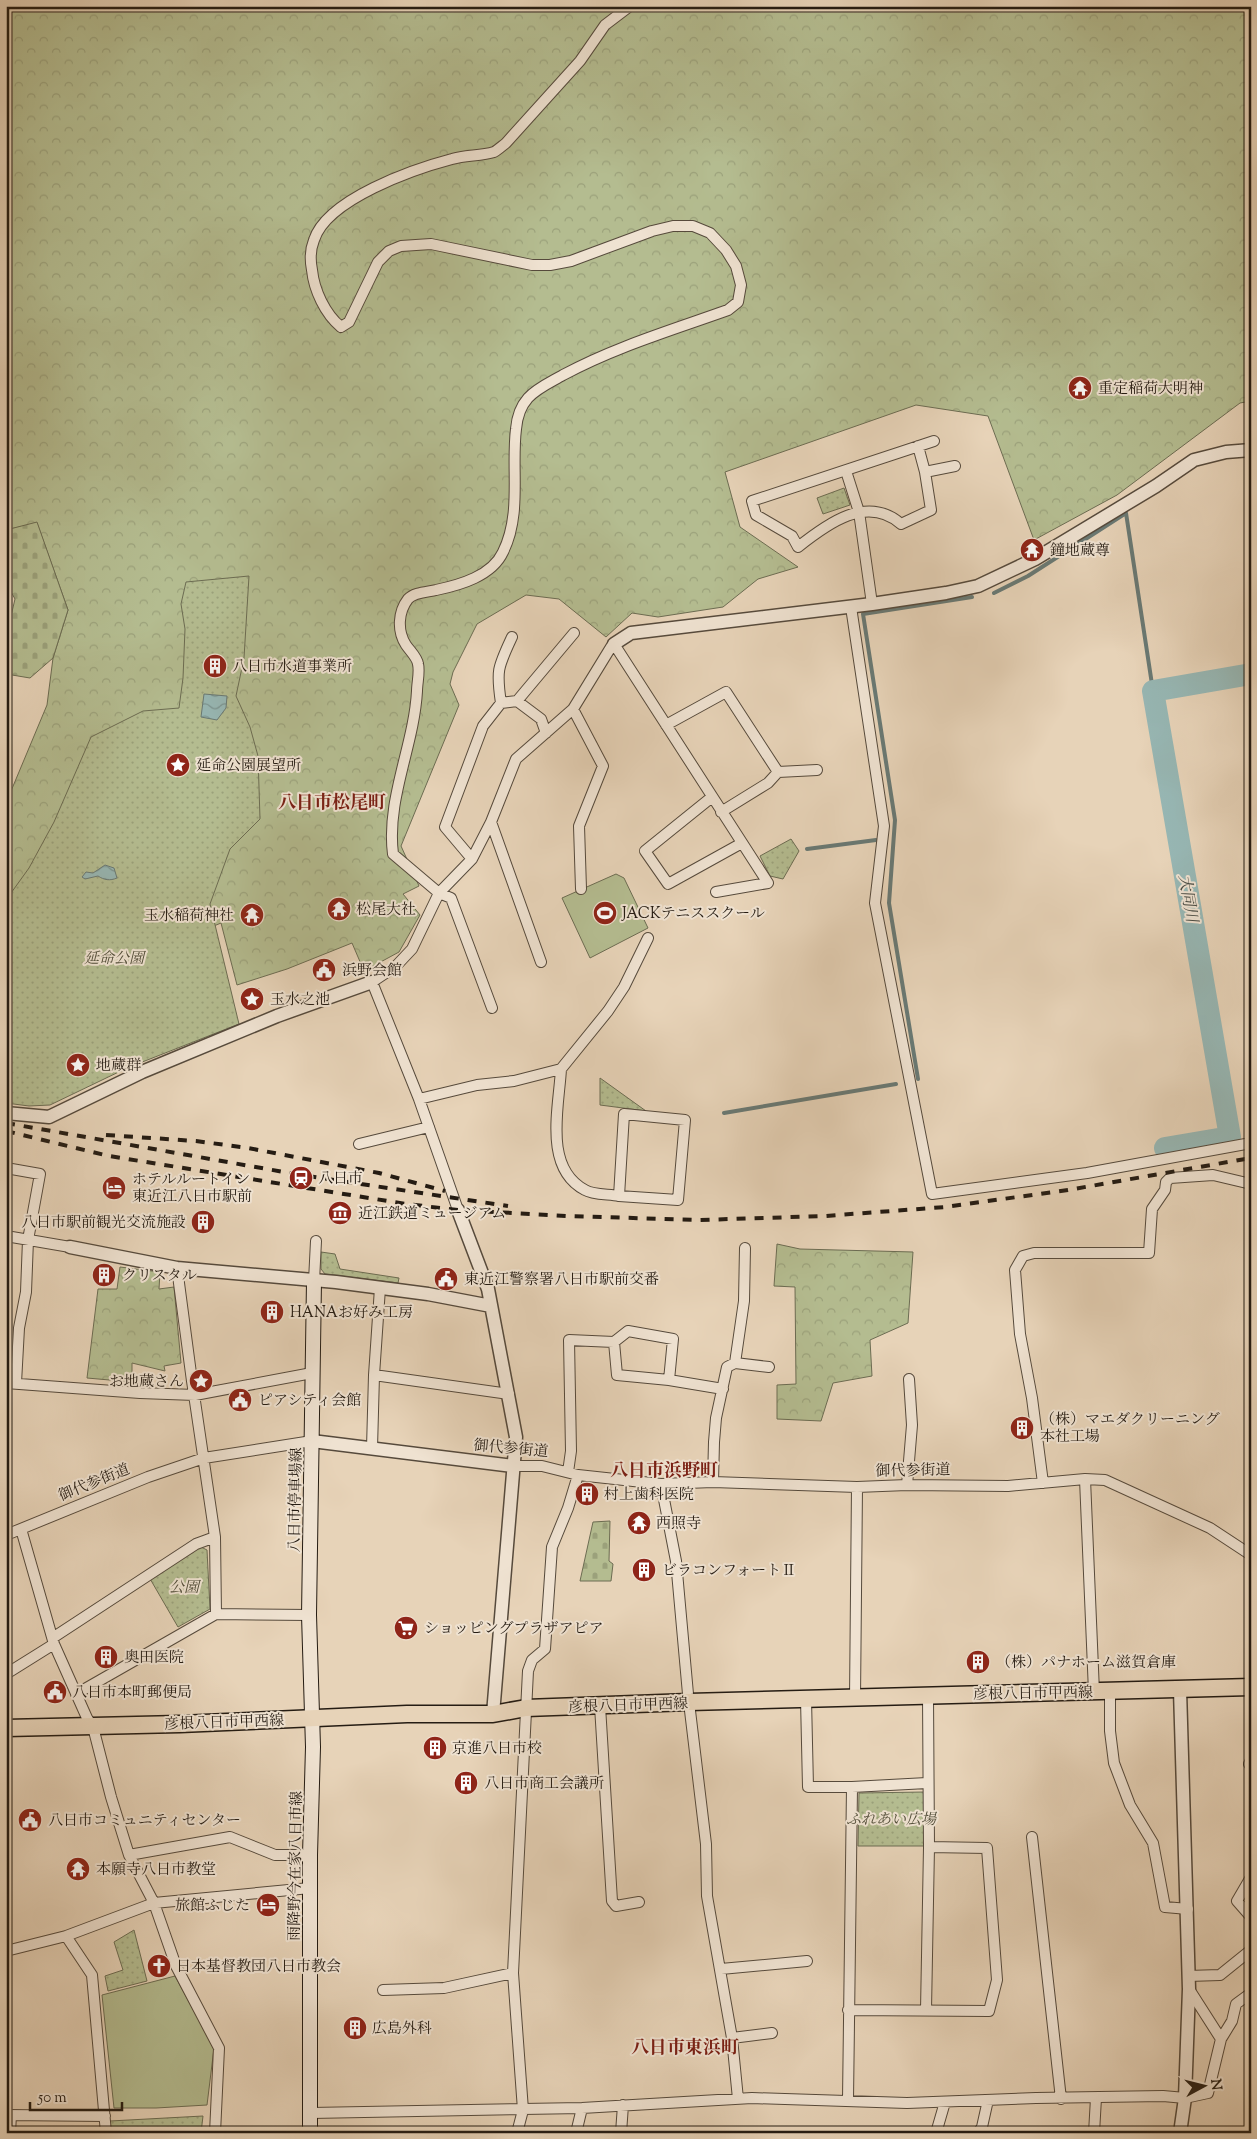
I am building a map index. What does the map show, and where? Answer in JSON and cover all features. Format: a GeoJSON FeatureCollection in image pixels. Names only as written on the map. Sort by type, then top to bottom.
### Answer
{"type":"FeatureCollection","features":[{"type":"Feature","properties":{"kind":"main road","name":"八日市停車場線"},"geometry":{"type":"LineString","coordinates":[[312,1719],[309,1615],[314,1281]]}},
{"type":"Feature","properties":{"kind":"main road","name":"彦根八日市甲西線"},"geometry":{"type":"LineString","coordinates":[[6,1728],[93,1727],[407,1714],[493,1714],[526,1708],[689,1702],[1251,1687]]}},
{"type":"Feature","properties":{"kind":"main road","name":"雨降野今在家八日市線"},"geometry":{"type":"LineString","coordinates":[[310,2133],[312,1719]]}},
{"type":"Feature","properties":{"kind":"street"},"geometry":{"type":"LineString","coordinates":[[492,1008],[451,898],[439,893],[393,854],[391,818],[411,733],[416,699],[418,664],[401,633],[399,620],[403,606],[410,597],[469,581],[498,562],[504,552],[514,510],[516,426],[520,408],[528,397],[539,388],[578,367],[614,351],[728,310],[738,302],[741,285],[736,266],[726,250],[710,233],[692,226],[673,226],[652,231],[571,261],[550,265],[532,265],[432,244],[401,246],[389,251],[378,262],[349,322],[341,327],[334,321],[314,283],[310,259],[314,238],[337,210],[377,185],[421,167],[459,157],[494,152],[506,143],[580,61],[605,25],[630,6]]}},
{"type":"Feature","properties":{"kind":"street"},"geometry":{"type":"LineString","coordinates":[[918,446],[925,472],[931,510],[901,524],[890,515],[859,512],[824,526],[798,547],[792,536],[756,515],[752,501],[934,440]]}},
{"type":"Feature","properties":{"kind":"street"},"geometry":{"type":"LineString","coordinates":[[6,1113],[49,1117],[142,1072],[277,1016],[372,982],[396,966],[412,949],[439,893],[472,859],[491,822],[516,759],[574,710],[610,647],[631,633],[851,607],[946,594],[978,586],[1035,559],[1156,486],[1194,460],[1226,452],[1251,450]]}},
{"type":"Feature","properties":{"kind":"street"},"geometry":{"type":"LineString","coordinates":[[925,472],[955,466]]}},
{"type":"Feature","properties":{"kind":"street"},"geometry":{"type":"LineString","coordinates":[[846,471],[859,512],[872,604]]}},
{"type":"Feature","properties":{"kind":"street"},"geometry":{"type":"LineString","coordinates":[[851,607],[884,826],[875,903],[932,1194],[1086,1173],[1251,1143]]}},
{"type":"Feature","properties":{"kind":"street"},"geometry":{"type":"LineString","coordinates":[[472,859],[445,827],[483,726],[501,703],[518,700],[574,633]]}},
{"type":"Feature","properties":{"kind":"street"},"geometry":{"type":"LineString","coordinates":[[501,703],[497,675],[500,661],[512,636]]}},
{"type":"Feature","properties":{"kind":"street"},"geometry":{"type":"LineString","coordinates":[[614,644],[768,883],[716,892]]}},
{"type":"Feature","properties":{"kind":"street"},"geometry":{"type":"LineString","coordinates":[[666,726],[726,692],[778,772]]}},
{"type":"Feature","properties":{"kind":"street"},"geometry":{"type":"LineString","coordinates":[[518,700],[540,719],[546,733]]}},
{"type":"Feature","properties":{"kind":"street"},"geometry":{"type":"LineString","coordinates":[[574,710],[603,766],[578,826],[582,889]]}},
{"type":"Feature","properties":{"kind":"street"},"geometry":{"type":"LineString","coordinates":[[721,812],[768,783],[778,772],[818,770]]}},
{"type":"Feature","properties":{"kind":"street"},"geometry":{"type":"LineString","coordinates":[[712,797],[645,851],[668,884],[742,843]]}},
{"type":"Feature","properties":{"kind":"street"},"geometry":{"type":"LineString","coordinates":[[491,822],[541,962]]}},
{"type":"Feature","properties":{"kind":"street"},"geometry":{"type":"LineString","coordinates":[[619,1196],[624,1114],[685,1120],[678,1200],[619,1196],[586,1191],[573,1182],[562,1168],[556,1148],[561,1069],[608,1011],[624,987],[648,938]]}},
{"type":"Feature","properties":{"kind":"street"},"geometry":{"type":"LineString","coordinates":[[372,982],[419,1099],[488,1288],[509,1394],[516,1437],[493,1714]]}},
{"type":"Feature","properties":{"kind":"street"},"geometry":{"type":"LineString","coordinates":[[419,1099],[477,1085],[514,1081],[561,1069]]}},
{"type":"Feature","properties":{"kind":"street"},"geometry":{"type":"LineString","coordinates":[[358,1144],[429,1127]]}},
{"type":"Feature","properties":{"kind":"street"},"geometry":{"type":"LineString","coordinates":[[6,1168],[40,1174],[28,1240],[26,1292],[11,1383],[102,1391],[195,1395],[312,1373]]}},
{"type":"Feature","properties":{"kind":"street"},"geometry":{"type":"LineString","coordinates":[[1044,1483],[1032,1398],[1020,1334],[1015,1270],[1023,1256],[1034,1254],[1149,1253],[1152,1209],[1165,1190],[1166,1182],[1170,1178],[1213,1175],[1251,1184]]}},
{"type":"Feature","properties":{"kind":"street"},"geometry":{"type":"LineString","coordinates":[[6,1236],[70,1246],[177,1268],[336,1282],[491,1306]]}},
{"type":"Feature","properties":{"kind":"street"},"geometry":{"type":"LineString","coordinates":[[314,1281],[316,1241]]}},
{"type":"Feature","properties":{"kind":"street"},"geometry":{"type":"LineString","coordinates":[[735,1363],[744,1301],[745,1248]]}},
{"type":"Feature","properties":{"kind":"street"},"geometry":{"type":"LineString","coordinates":[[177,1268],[215,1536],[216,1614]]}},
{"type":"Feature","properties":{"kind":"street"},"geometry":{"type":"LineString","coordinates":[[372,1448],[374,1374],[380,1288]]}},
{"type":"Feature","properties":{"kind":"street"},"geometry":{"type":"LineString","coordinates":[[517,2133],[523,2110],[513,1973],[528,1671],[532,1660],[546,1649],[552,1547],[568,1508],[573,1474],[569,1340],[614,1342],[628,1331],[673,1339],[669,1380]]}},
{"type":"Feature","properties":{"kind":"street"},"geometry":{"type":"LineString","coordinates":[[614,1342],[617,1375],[669,1380],[723,1389]]}},
{"type":"Feature","properties":{"kind":"street"},"geometry":{"type":"LineString","coordinates":[[713,1482],[716,1418],[727,1367],[735,1363],[770,1367]]}},
{"type":"Feature","properties":{"kind":"street"},"geometry":{"type":"LineString","coordinates":[[374,1374],[509,1394]]}},
{"type":"Feature","properties":{"kind":"street"},"geometry":{"type":"LineString","coordinates":[[907,1484],[912,1425],[909,1379]]}},
{"type":"Feature","properties":{"kind":"street","name":"御代参街道"},"geometry":{"type":"LineString","coordinates":[[6,1535],[148,1478],[204,1458],[312,1441],[513,1466],[542,1466],[573,1474],[660,1484],[713,1482],[857,1487],[907,1484],[1008,1486],[1085,1479],[1106,1480],[1210,1528],[1251,1554]]}},
{"type":"Feature","properties":{"kind":"street"},"geometry":{"type":"LineString","coordinates":[[1085,1479],[1102,1692],[1114,1762],[1130,1805],[1153,1843],[1165,1907],[1188,1909]]}},
{"type":"Feature","properties":{"kind":"street"},"geometry":{"type":"LineString","coordinates":[[660,1484],[676,1561],[689,1702],[706,1844],[707,1896],[732,2038],[738,2099]]}},
{"type":"Feature","properties":{"kind":"street"},"geometry":{"type":"LineString","coordinates":[[855,1699],[857,1487]]}},
{"type":"Feature","properties":{"kind":"street"},"geometry":{"type":"LineString","coordinates":[[20,1529],[43,1610],[54,1641],[76,1694],[93,1727],[111,1797],[129,1855],[154,1903],[176,1966],[219,2048],[215,2133]]}},
{"type":"Feature","properties":{"kind":"street"},"geometry":{"type":"LineString","coordinates":[[7,1670],[54,1641],[196,1544],[215,1536]]}},
{"type":"Feature","properties":{"kind":"street"},"geometry":{"type":"LineString","coordinates":[[76,1694],[216,1614],[309,1615]]}},
{"type":"Feature","properties":{"kind":"street"},"geometry":{"type":"LineString","coordinates":[[1180,1690],[1188,1909],[1185,2098],[1180,2133]]}},
{"type":"Feature","properties":{"kind":"street"},"geometry":{"type":"LineString","coordinates":[[926,2010],[929,1847],[927,1782],[928,1696]]}},
{"type":"Feature","properties":{"kind":"street"},"geometry":{"type":"LineString","coordinates":[[806,1699],[808,1787],[852,1787],[927,1782]]}},
{"type":"Feature","properties":{"kind":"street"},"geometry":{"type":"LineString","coordinates":[[600,1706],[612,1901],[616,1906],[638,1902]]}},
{"type":"Feature","properties":{"kind":"street"},"geometry":{"type":"LineString","coordinates":[[848,2100],[852,1787]]}},
{"type":"Feature","properties":{"kind":"street"},"geometry":{"type":"LineString","coordinates":[[129,1855],[230,1837],[275,1855],[310,1855]]}},
{"type":"Feature","properties":{"kind":"street"},"geometry":{"type":"LineString","coordinates":[[1032,1837],[1062,2099]]}},
{"type":"Feature","properties":{"kind":"street"},"geometry":{"type":"LineString","coordinates":[[848,2010],[989,2010],[996,1980],[987,1848],[929,1847]]}},
{"type":"Feature","properties":{"kind":"street"},"geometry":{"type":"LineString","coordinates":[[1251,1877],[1236,1901],[1251,1917]]}},
{"type":"Feature","properties":{"kind":"street"},"geometry":{"type":"LineString","coordinates":[[6,1951],[66,1936],[154,1903],[252,1895],[287,1888],[310,1888]]}},
{"type":"Feature","properties":{"kind":"street"},"geometry":{"type":"LineString","coordinates":[[66,1936],[92,1975],[106,2133]]}},
{"type":"Feature","properties":{"kind":"street"},"geometry":{"type":"LineString","coordinates":[[1188,1983],[1220,1975],[1251,1950]]}},
{"type":"Feature","properties":{"kind":"street"},"geometry":{"type":"LineString","coordinates":[[721,1969],[807,1961]]}},
{"type":"Feature","properties":{"kind":"street"},"geometry":{"type":"LineString","coordinates":[[383,1990],[444,1988],[513,1973]]}},
{"type":"Feature","properties":{"kind":"street"},"geometry":{"type":"LineString","coordinates":[[1188,1983],[1221,2039]]}},
{"type":"Feature","properties":{"kind":"street"},"geometry":{"type":"LineString","coordinates":[[310,2113],[523,2110],[738,2099],[848,2100],[907,2103],[1163,2096],[1185,2098],[1208,2093],[1221,2039],[1232,2021],[1236,2004],[1251,1993]]}},
{"type":"Feature","properties":{"kind":"street"},"geometry":{"type":"LineString","coordinates":[[732,2038],[772,2033]]}},
{"type":"Feature","properties":{"kind":"street"},"geometry":{"type":"LineString","coordinates":[[1094,2133],[1096,2098]]}},
{"type":"Feature","properties":{"kind":"street"},"geometry":{"type":"LineString","coordinates":[[978,2133],[982,2127],[988,2100]]}},
{"type":"Feature","properties":{"kind":"street"},"geometry":{"type":"LineString","coordinates":[[936,2133],[945,2102]]}},
{"type":"Feature","properties":{"kind":"street"},"geometry":{"type":"LineString","coordinates":[[621,2133],[624,2105]]}},
{"type":"Feature","properties":{"kind":"street"},"geometry":{"type":"LineString","coordinates":[[576,2133],[582,2108]]}},
{"type":"Feature","properties":{"kind":"street"},"geometry":{"type":"LineString","coordinates":[[10,2133],[9,2115],[105,2116]]}},
{"type":"Feature","properties":{"kind":"green space"},"geometry":{"type":"Polygon","coordinates":[[[6,6],[1251,6],[1251,401],[1240,403],[1117,495],[1034,540],[988,416],[916,405],[725,472],[740,527],[798,567],[758,579],[723,607],[658,617],[632,613],[606,637],[559,599],[526,595],[477,624],[453,672],[450,684],[459,705],[401,846],[419,886],[403,894],[420,915],[399,952],[364,971],[352,943],[287,969],[237,985],[221,923],[104,972],[6,1103],[6,803],[47,705],[53,658],[68,610],[37,523],[6,530],[6,6]]]}},
{"type":"Feature","properties":{"kind":"green space"},"geometry":{"type":"Polygon","coordinates":[[[844,488],[850,505],[823,514],[817,498],[844,488]]]}},
{"type":"Feature","properties":{"kind":"green space"},"geometry":{"type":"Polygon","coordinates":[[[37,522],[68,610],[53,658],[30,678],[6,674],[6,637],[15,599],[6,583],[6,530],[37,522]]]}},
{"type":"Feature","properties":{"kind":"green space","name":"延命公園"},"geometry":{"type":"Polygon","coordinates":[[[249,576],[244,658],[236,696],[250,727],[258,756],[260,819],[230,849],[210,904],[239,1024],[127,1068],[50,1105],[29,1106],[6,1103],[6,900],[29,868],[54,822],[91,737],[143,711],[179,708],[183,678],[185,629],[181,604],[186,582],[249,576]]]}},
{"type":"Feature","properties":{"kind":"green space"},"geometry":{"type":"Polygon","coordinates":[[[791,839],[799,851],[783,879],[770,876],[760,856],[791,839]]]}},
{"type":"Feature","properties":{"kind":"green space","name":"JACKテニススクール"},"geometry":{"type":"Polygon","coordinates":[[[616,874],[624,878],[648,928],[590,958],[562,898],[616,874]]]}},
{"type":"Feature","properties":{"kind":"green space"},"geometry":{"type":"Polygon","coordinates":[[[600,1078],[646,1111],[600,1105],[600,1078]]]}},
{"type":"Feature","properties":{"kind":"green space"},"geometry":{"type":"Polygon","coordinates":[[[777,1244],[800,1249],[913,1252],[908,1323],[870,1340],[872,1376],[833,1383],[821,1421],[777,1419],[777,1385],[796,1384],[795,1287],[774,1286],[777,1244]]]}},
{"type":"Feature","properties":{"kind":"green space"},"geometry":{"type":"Polygon","coordinates":[[[321,1252],[335,1254],[340,1269],[399,1278],[398,1283],[325,1274],[321,1269],[321,1252]]]}},
{"type":"Feature","properties":{"kind":"green space"},"geometry":{"type":"Polygon","coordinates":[[[120,1267],[160,1272],[159,1289],[174,1287],[181,1363],[164,1366],[165,1371],[132,1363],[132,1382],[87,1378],[98,1289],[117,1289],[120,1267]]]}},
{"type":"Feature","properties":{"kind":"green space"},"geometry":{"type":"Polygon","coordinates":[[[610,1521],[609,1561],[613,1564],[611,1581],[580,1581],[593,1522],[610,1521]]]}},
{"type":"Feature","properties":{"kind":"green space","name":"公園"},"geometry":{"type":"Polygon","coordinates":[[[201,1547],[207,1550],[210,1609],[178,1627],[149,1577],[201,1547]]]}},
{"type":"Feature","properties":{"kind":"green space","name":"ふれあい広場"},"geometry":{"type":"Polygon","coordinates":[[[924,1792],[924,1846],[858,1846],[859,1793],[924,1792]]]}},
{"type":"Feature","properties":{"kind":"green space"},"geometry":{"type":"Polygon","coordinates":[[[134,1930],[147,1981],[108,1991],[105,1976],[123,1970],[114,1942],[134,1930]]]}},
{"type":"Feature","properties":{"kind":"green space"},"geometry":{"type":"Polygon","coordinates":[[[175,1976],[214,2048],[207,2105],[114,2108],[102,1995],[175,1976]]]}},
{"type":"Feature","properties":{"kind":"green space"},"geometry":{"type":"Polygon","coordinates":[[[203,2116],[201,2133],[111,2133],[110,2121],[203,2116]]]}},
{"type":"Feature","properties":{"kind":"water"},"geometry":{"type":"Polygon","coordinates":[[[204,694],[227,696],[226,708],[217,720],[201,717],[204,694]]]}},
{"type":"Feature","properties":{"kind":"water"},"geometry":{"type":"Polygon","coordinates":[[[105,865],[114,868],[117,878],[109,880],[98,876],[85,879],[82,877],[86,872],[93,873],[105,865]]]}},
{"type":"Feature","properties":{"kind":"waterway"},"geometry":{"type":"LineString","coordinates":[[994,593],[1028,576],[1126,513],[1153,691]]}},
{"type":"Feature","properties":{"kind":"waterway"},"geometry":{"type":"LineString","coordinates":[[918,1079],[889,903],[895,820],[863,614],[972,597]]}},
{"type":"Feature","properties":{"kind":"waterway","name":"大同川"},"geometry":{"type":"LineString","coordinates":[[1165,1148],[1230,1137],[1153,691],[1251,674]]}},
{"type":"Feature","properties":{"kind":"waterway"},"geometry":{"type":"LineString","coordinates":[[807,849],[876,840]]}},
{"type":"Feature","properties":{"kind":"waterway"},"geometry":{"type":"LineString","coordinates":[[724,1113],[896,1084]]}},
{"type":"Feature","properties":{"kind":"railway"},"geometry":{"type":"LineString","coordinates":[[6,1123],[301,1175],[508,1206]]}},
{"type":"Feature","properties":{"kind":"railway"},"geometry":{"type":"LineString","coordinates":[[6,1131],[109,1156],[406,1204],[458,1210],[567,1216],[699,1220],[825,1216],[945,1207],[1068,1190],[1251,1158]]}},
{"type":"Feature","properties":{"kind":"railway"},"geometry":{"type":"LineString","coordinates":[[106,1135],[196,1141],[248,1148],[379,1173],[445,1191]]}},
{"type":"Feature","properties":{"kind":"place","name":"重定稲荷大明神"},"geometry":{"type":"Point","coordinates":[1080,388]}},
{"type":"Feature","properties":{"kind":"place","name":"鐘地蔵尊"},"geometry":{"type":"Point","coordinates":[1032,550]}},
{"type":"Feature","properties":{"kind":"place","name":"八日市水道事業所"},"geometry":{"type":"Point","coordinates":[215,666]}},
{"type":"Feature","properties":{"kind":"place","name":"延命公園展望所"},"geometry":{"type":"Point","coordinates":[178,765]}},
{"type":"Feature","properties":{"kind":"place","name":"松尾大社"},"geometry":{"type":"Point","coordinates":[339,909]}},
{"type":"Feature","properties":{"kind":"place","name":"JACKテニススクール"},"geometry":{"type":"Point","coordinates":[605,913]}},
{"type":"Feature","properties":{"kind":"place","name":"玉水稲荷神社"},"geometry":{"type":"Point","coordinates":[252,915]}},
{"type":"Feature","properties":{"kind":"place","name":"浜野会館"},"geometry":{"type":"Point","coordinates":[324,970]}},
{"type":"Feature","properties":{"kind":"place","name":"玉水之池"},"geometry":{"type":"Point","coordinates":[252,999]}},
{"type":"Feature","properties":{"kind":"place","name":"地蔵群"},"geometry":{"type":"Point","coordinates":[78,1065]}},
{"type":"Feature","properties":{"kind":"place","name":"八日市"},"geometry":{"type":"Point","coordinates":[301,1178]}},
{"type":"Feature","properties":{"kind":"place","name":"ホテルルートイン 東近江八日市駅前"},"geometry":{"type":"Point","coordinates":[114,1188]}},
{"type":"Feature","properties":{"kind":"place","name":"近江鉄道ミュージアム"},"geometry":{"type":"Point","coordinates":[340,1213]}},
{"type":"Feature","properties":{"kind":"place","name":"八日市駅前観光交流施設"},"geometry":{"type":"Point","coordinates":[203,1222]}},
{"type":"Feature","properties":{"kind":"place","name":"クリスタル"},"geometry":{"type":"Point","coordinates":[104,1275]}},
{"type":"Feature","properties":{"kind":"place","name":"東近江警察署八日市駅前交番"},"geometry":{"type":"Point","coordinates":[446,1279]}},
{"type":"Feature","properties":{"kind":"place","name":"HANAお好み工房"},"geometry":{"type":"Point","coordinates":[272,1312]}},
{"type":"Feature","properties":{"kind":"place","name":"お地蔵さん"},"geometry":{"type":"Point","coordinates":[201,1381]}},
{"type":"Feature","properties":{"kind":"place","name":"ピアシティ会館"},"geometry":{"type":"Point","coordinates":[240,1400]}},
{"type":"Feature","properties":{"kind":"place","name":"（株）マエダクリーニング 本社工場"},"geometry":{"type":"Point","coordinates":[1022,1428]}},
{"type":"Feature","properties":{"kind":"place","name":"村上歯科医院"},"geometry":{"type":"Point","coordinates":[587,1494]}},
{"type":"Feature","properties":{"kind":"place","name":"西照寺"},"geometry":{"type":"Point","coordinates":[639,1523]}},
{"type":"Feature","properties":{"kind":"place","name":"ビラコンフォートⅡ"},"geometry":{"type":"Point","coordinates":[644,1570]}},
{"type":"Feature","properties":{"kind":"place","name":"ショッピングプラザアピア"},"geometry":{"type":"Point","coordinates":[406,1628]}},
{"type":"Feature","properties":{"kind":"place","name":"奥田医院"},"geometry":{"type":"Point","coordinates":[106,1657]}},
{"type":"Feature","properties":{"kind":"place","name":"（株）パナホーム滋賀倉庫"},"geometry":{"type":"Point","coordinates":[978,1662]}},
{"type":"Feature","properties":{"kind":"place","name":"八日市本町郵便局"},"geometry":{"type":"Point","coordinates":[55,1692]}},
{"type":"Feature","properties":{"kind":"place","name":"京進八日市校"},"geometry":{"type":"Point","coordinates":[435,1748]}},
{"type":"Feature","properties":{"kind":"place","name":"八日市商工会議所"},"geometry":{"type":"Point","coordinates":[466,1783]}},
{"type":"Feature","properties":{"kind":"place","name":"八日市コミュニティセンター"},"geometry":{"type":"Point","coordinates":[30,1820]}},
{"type":"Feature","properties":{"kind":"place","name":"本願寺八日市教堂"},"geometry":{"type":"Point","coordinates":[78,1869]}},
{"type":"Feature","properties":{"kind":"place","name":"旅館ふじた"},"geometry":{"type":"Point","coordinates":[268,1905]}},
{"type":"Feature","properties":{"kind":"place","name":"日本基督教団八日市教会"},"geometry":{"type":"Point","coordinates":[159,1966]}},
{"type":"Feature","properties":{"kind":"place","name":"広島外科"},"geometry":{"type":"Point","coordinates":[355,2028]}},
{"type":"Feature","properties":{"kind":"district","name":"八日市松尾町"},"geometry":{"type":"Point","coordinates":[332,802]}},
{"type":"Feature","properties":{"kind":"district","name":"八日市浜野町"},"geometry":{"type":"Point","coordinates":[664,1470]}},
{"type":"Feature","properties":{"kind":"district","name":"八日市東浜町"},"geometry":{"type":"Point","coordinates":[685,2047]}}]}
